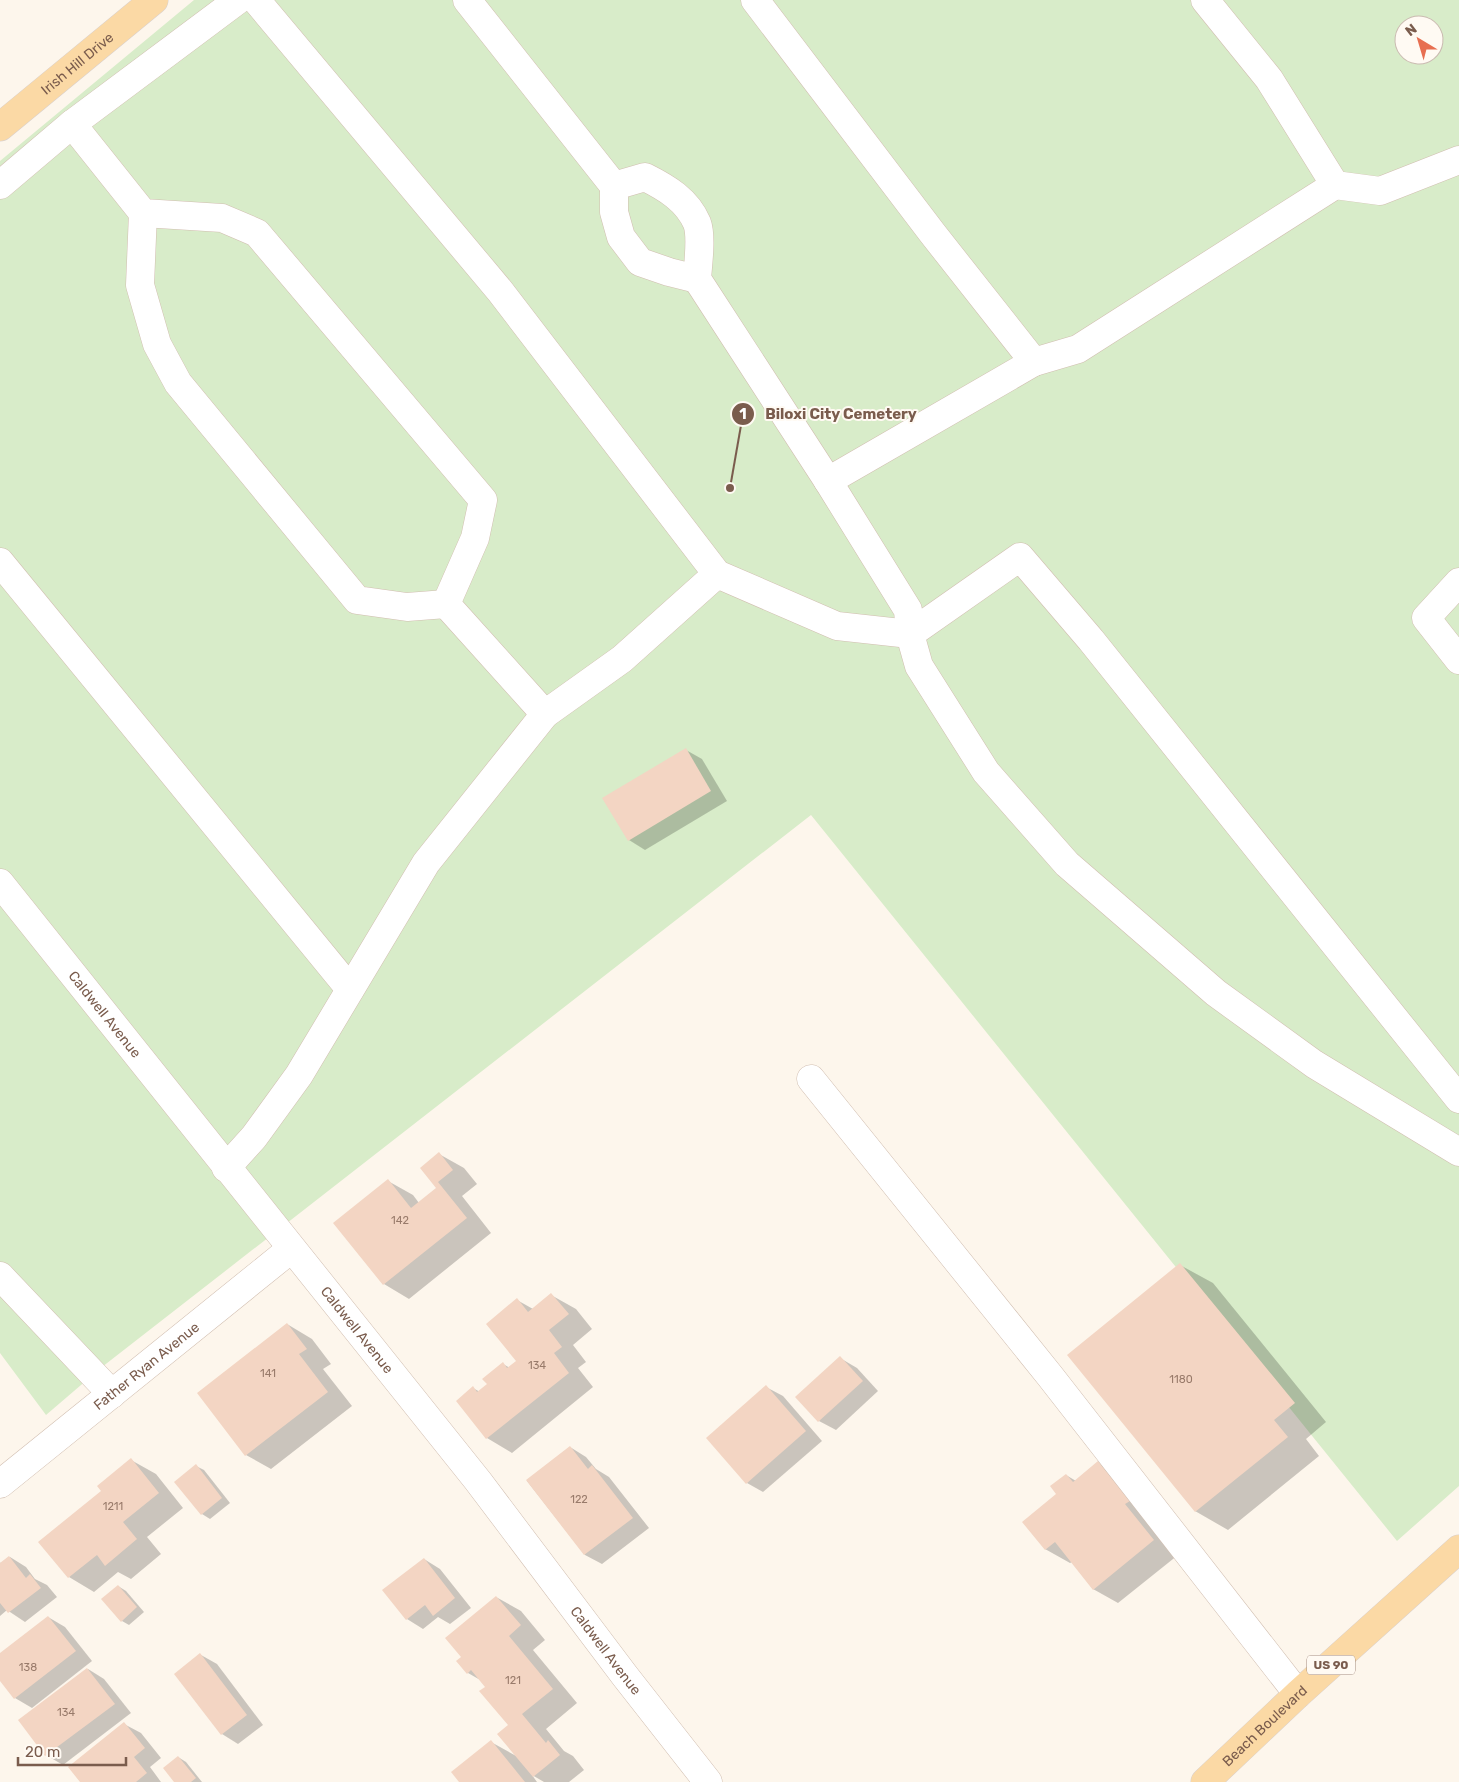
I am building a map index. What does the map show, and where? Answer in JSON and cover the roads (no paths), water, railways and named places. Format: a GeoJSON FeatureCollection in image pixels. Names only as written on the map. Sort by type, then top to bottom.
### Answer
{"type":"FeatureCollection","features":[{"type":"Feature","properties":{"kind":"main road","name":"Irish Hill Drive"},"geometry":{"type":"LineString","coordinates":[[0,127],[154,0]]}},
{"type":"Feature","properties":{"kind":"main road","name":"Beach Boulevard"},"geometry":{"type":"LineString","coordinates":[[1205,1782],[1298,1694],[1459,1549]]}},
{"type":"Feature","properties":{"kind":"street"},"geometry":{"type":"LineString","coordinates":[[0,185],[72,124],[238,0]]}},
{"type":"Feature","properties":{"kind":"street"},"geometry":{"type":"LineString","coordinates":[[256,0],[500,291],[717,574],[837,626],[910,634],[1020,557],[1090,640],[1459,1100]]}},
{"type":"Feature","properties":{"kind":"street"},"geometry":{"type":"LineString","coordinates":[[467,0],[614,186],[614,212],[621,237],[640,262],[697,279]]}},
{"type":"Feature","properties":{"kind":"street"},"geometry":{"type":"LineString","coordinates":[[756,0],[927,226],[1034,362]]}},
{"type":"Feature","properties":{"kind":"street"},"geometry":{"type":"LineString","coordinates":[[1205,0],[1269,79],[1335,185]]}},
{"type":"Feature","properties":{"kind":"street"},"geometry":{"type":"LineString","coordinates":[[72,124],[143,213],[140,285],[157,344],[178,383],[357,600],[407,607],[446,604]]}},
{"type":"Feature","properties":{"kind":"street"},"geometry":{"type":"LineString","coordinates":[[828,481],[1034,362],[1078,349],[1335,185],[1380,192],[1459,160]]}},
{"type":"Feature","properties":{"kind":"street"},"geometry":{"type":"LineString","coordinates":[[614,186],[645,177],[662,185],[682,199],[698,225],[700,250],[697,279],[828,481],[908,610],[910,634],[919,666],[986,772],[1067,864],[1216,993],[1314,1064],[1459,1152]]}},
{"type":"Feature","properties":{"kind":"street"},"geometry":{"type":"LineString","coordinates":[[143,213],[222,218],[256,232],[483,500],[475,538],[446,604]]}},
{"type":"Feature","properties":{"kind":"street"},"geometry":{"type":"LineString","coordinates":[[0,562],[350,989]]}},
{"type":"Feature","properties":{"kind":"street"},"geometry":{"type":"LineString","coordinates":[[226,1168],[254,1137],[299,1075],[426,863],[545,714],[622,659],[717,574]]}},
{"type":"Feature","properties":{"kind":"street"},"geometry":{"type":"LineString","coordinates":[[1459,582],[1426,618],[1459,660]]}},
{"type":"Feature","properties":{"kind":"street"},"geometry":{"type":"LineString","coordinates":[[446,604],[545,714]]}},
{"type":"Feature","properties":{"kind":"street","name":"Caldwell Avenue"},"geometry":{"type":"LineString","coordinates":[[0,883],[478,1481],[625,1676],[708,1782]]}},
{"type":"Feature","properties":{"kind":"street"},"geometry":{"type":"LineString","coordinates":[[811,1079],[1050,1376],[1298,1694]]}},
{"type":"Feature","properties":{"kind":"street","name":"Father Ryan Avenue"},"geometry":{"type":"LineString","coordinates":[[0,1484],[292,1249]]}},
{"type":"Feature","properties":{"kind":"street"},"geometry":{"type":"LineString","coordinates":[[0,1276],[112,1394]]}},
{"type":"Feature","properties":{"kind":"place","name":"Biloxi City Cemetery"},"geometry":{"type":"Point","coordinates":[730,488]}}]}
